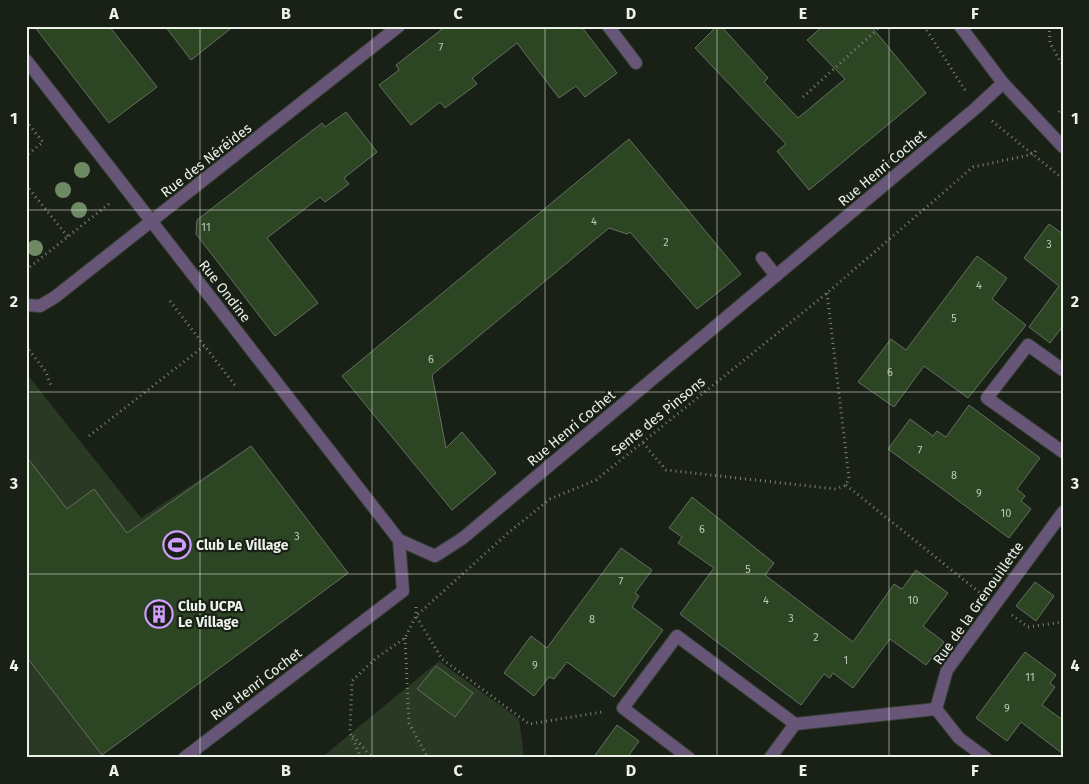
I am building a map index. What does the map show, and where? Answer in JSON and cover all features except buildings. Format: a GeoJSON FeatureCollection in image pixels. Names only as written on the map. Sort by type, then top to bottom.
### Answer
{"type":"FeatureCollection","features":[{"type":"Feature","properties":{"kind":"street","name":"Rue des Néréides"},"geometry":{"type":"LineString","coordinates":[[26,305],[40,306],[55,297],[399,26]]}},
{"type":"Feature","properties":{"kind":"street"},"geometry":{"type":"LineString","coordinates":[[608,26],[636,63]]}},
{"type":"Feature","properties":{"kind":"street"},"geometry":{"type":"LineString","coordinates":[[960,26],[1003,84],[1063,147]]}},
{"type":"Feature","properties":{"kind":"street","name":"Rue Ondine"},"geometry":{"type":"LineString","coordinates":[[26,60],[399,540]]}},
{"type":"Feature","properties":{"kind":"street","name":"Rue Henri Cochet"},"geometry":{"type":"LineString","coordinates":[[184,758],[403,591],[399,540],[435,556],[463,538],[1003,84]]}},
{"type":"Feature","properties":{"kind":"street"},"geometry":{"type":"LineString","coordinates":[[762,258],[776,276]]}},
{"type":"Feature","properties":{"kind":"street"},"geometry":{"type":"LineString","coordinates":[[1063,370],[1028,345],[986,398],[1063,452]]}},
{"type":"Feature","properties":{"kind":"street","name":"Rue de la Grenouillette"},"geometry":{"type":"LineString","coordinates":[[936,708],[946,670],[1063,512]]}},
{"type":"Feature","properties":{"kind":"street"},"geometry":{"type":"LineString","coordinates":[[689,758],[623,708],[677,636],[795,724],[936,708],[959,738],[986,758]]}},
{"type":"Feature","properties":{"kind":"street"},"geometry":{"type":"LineString","coordinates":[[770,758],[795,724]]}},
{"type":"Feature","properties":{"kind":"path"},"geometry":{"type":"LineString","coordinates":[[803,97],[881,26]]}},
{"type":"Feature","properties":{"kind":"path"},"geometry":{"type":"LineString","coordinates":[[1049,26],[1050,43],[1063,66]]}},
{"type":"Feature","properties":{"kind":"path"},"geometry":{"type":"LineString","coordinates":[[26,121],[43,142],[26,156]]}},
{"type":"Feature","properties":{"kind":"path"},"geometry":{"type":"LineString","coordinates":[[1047,132],[1034,154],[1063,179]]}},
{"type":"Feature","properties":{"kind":"path","name":"Sente des Pinsons"},"geometry":{"type":"LineString","coordinates":[[361,758],[350,732],[352,681],[376,658],[405,638],[416,616],[550,499],[596,480],[643,443],[827,293],[973,167],[1034,154]]}},
{"type":"Feature","properties":{"kind":"path"},"geometry":{"type":"LineString","coordinates":[[26,185],[68,236]]}},
{"type":"Feature","properties":{"kind":"path"},"geometry":{"type":"LineString","coordinates":[[26,270],[126,190]]}},
{"type":"Feature","properties":{"kind":"path"},"geometry":{"type":"LineString","coordinates":[[643,443],[666,470],[836,489],[846,485],[849,478],[827,293]]}},
{"type":"Feature","properties":{"kind":"path"},"geometry":{"type":"LineString","coordinates":[[170,301],[238,388]]}},
{"type":"Feature","properties":{"kind":"path"},"geometry":{"type":"LineString","coordinates":[[26,346],[46,372],[50,386]]}},
{"type":"Feature","properties":{"kind":"path"},"geometry":{"type":"LineString","coordinates":[[89,436],[204,346]]}},
{"type":"Feature","properties":{"kind":"path"},"geometry":{"type":"LineString","coordinates":[[846,485],[975,590],[995,602],[1028,627],[1063,622]]}},
{"type":"Feature","properties":{"kind":"path"},"geometry":{"type":"LineString","coordinates":[[416,616],[442,659],[529,724],[623,708]]}},
{"type":"Feature","properties":{"kind":"path"},"geometry":{"type":"LineString","coordinates":[[405,638],[409,723],[428,758]]}},
{"type":"Feature","properties":{"kind":"path"},"geometry":{"type":"LineString","coordinates":[[350,732],[372,758]]}},
{"type":"Feature","properties":{"kind":"green space","name":"Club Le Village"},"geometry":{"type":"Polygon","coordinates":[[[26,373],[141,518],[251,446],[99,758],[26,758],[26,373]]]}},
{"type":"Feature","properties":{"kind":"green space"},"geometry":{"type":"Polygon","coordinates":[[[439,661],[519,719],[524,758],[321,758],[439,661]]]}},
{"type":"Feature","properties":{"kind":"place","name":"Club Le Village"},"geometry":{"type":"Point","coordinates":[177,545]}},
{"type":"Feature","properties":{"kind":"place","name":"Club UCPA Le Village"},"geometry":{"type":"Point","coordinates":[159,614]}}]}
